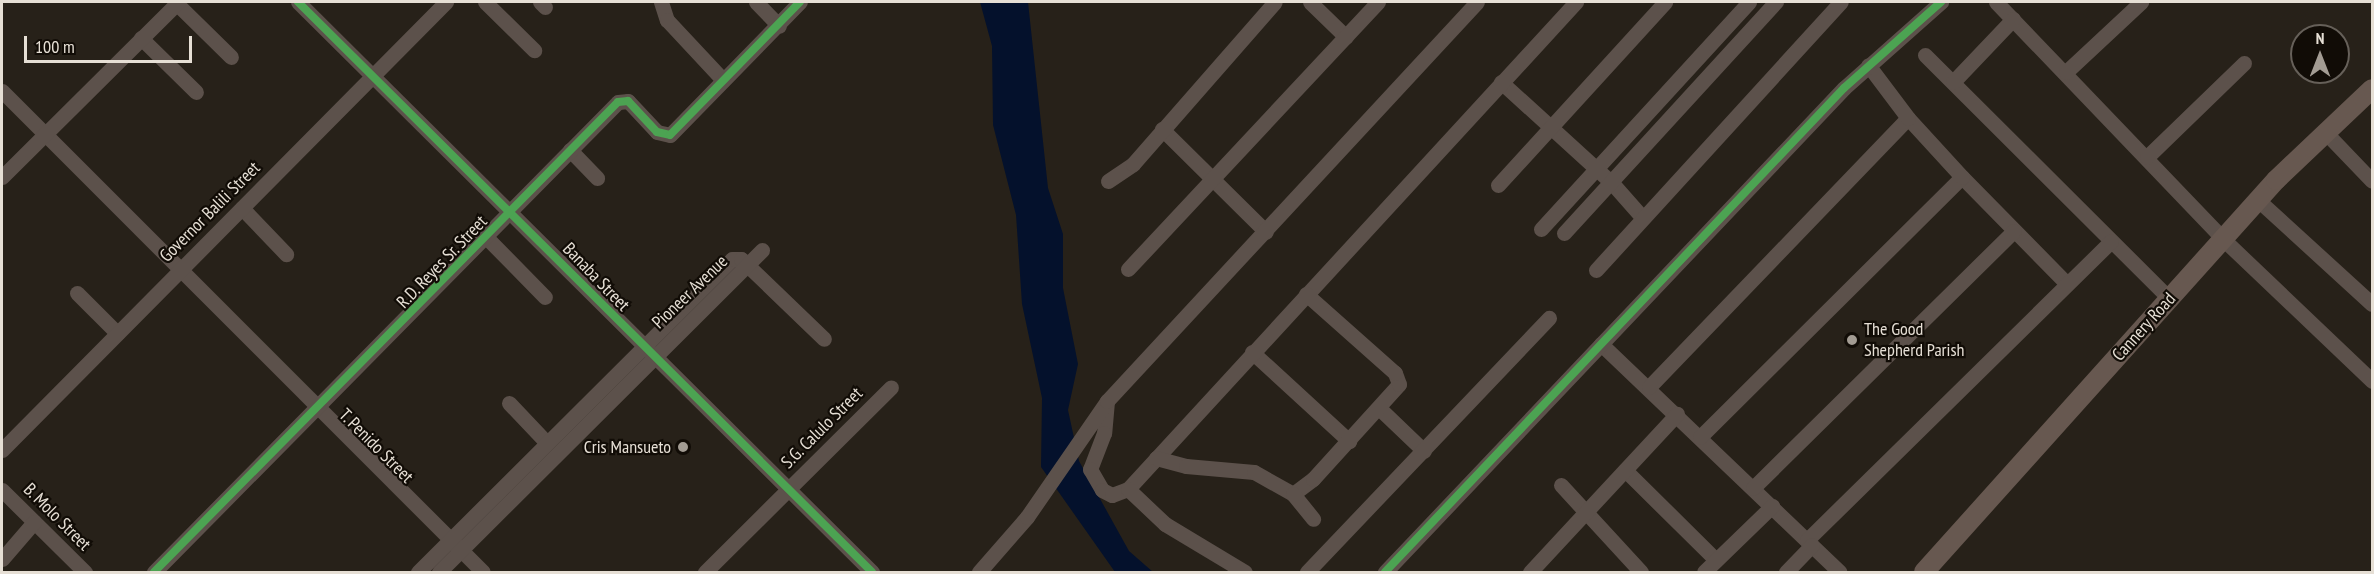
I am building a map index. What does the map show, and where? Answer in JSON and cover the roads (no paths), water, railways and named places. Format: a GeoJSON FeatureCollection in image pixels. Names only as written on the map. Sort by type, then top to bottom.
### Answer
{"type":"FeatureCollection","features":[{"type":"Feature","properties":{"kind":"main road","name":"Cannery Road"},"geometry":{"type":"LineString","coordinates":[[1924,573],[2258,200],[2373,89]]}},
{"type":"Feature","properties":{"kind":"street"},"geometry":{"type":"LineString","coordinates":[[2,177],[177,2],[231,57]]}},
{"type":"Feature","properties":{"kind":"street","name":"Banaba Street"},"geometry":{"type":"LineString","coordinates":[[298,2],[512,211],[648,352],[872,573]]}},
{"type":"Feature","properties":{"kind":"street","name":"Governor Balili Street"},"geometry":{"type":"LineString","coordinates":[[2,450],[446,2]]}},
{"type":"Feature","properties":{"kind":"street"},"geometry":{"type":"LineString","coordinates":[[485,2],[534,50]]}},
{"type":"Feature","properties":{"kind":"street"},"geometry":{"type":"LineString","coordinates":[[661,2],[667,20],[723,80],[779,26],[800,2]]}},
{"type":"Feature","properties":{"kind":"street"},"geometry":{"type":"LineString","coordinates":[[756,2],[779,26]]}},
{"type":"Feature","properties":{"kind":"street"},"geometry":{"type":"LineString","coordinates":[[1108,181],[1125,172],[1275,2]]}},
{"type":"Feature","properties":{"kind":"street"},"geometry":{"type":"LineString","coordinates":[[1310,2],[1346,37]]}},
{"type":"Feature","properties":{"kind":"street"},"geometry":{"type":"LineString","coordinates":[[1128,270],[1378,2]]}},
{"type":"Feature","properties":{"kind":"street"},"geometry":{"type":"LineString","coordinates":[[979,573],[1027,517],[1083,432],[1107,401],[1477,2]]}},
{"type":"Feature","properties":{"kind":"street"},"geometry":{"type":"LineString","coordinates":[[1107,401],[1104,433],[1090,469],[1107,493],[1128,489],[1576,2]]}},
{"type":"Feature","properties":{"kind":"street"},"geometry":{"type":"LineString","coordinates":[[1497,185],[1665,2]]}},
{"type":"Feature","properties":{"kind":"street"},"geometry":{"type":"LineString","coordinates":[[1541,229],[1598,170],[1749,2]]}},
{"type":"Feature","properties":{"kind":"street"},"geometry":{"type":"LineString","coordinates":[[1564,233],[1776,2]]}},
{"type":"Feature","properties":{"kind":"street"},"geometry":{"type":"LineString","coordinates":[[1596,270],[1642,217],[1841,2]]}},
{"type":"Feature","properties":{"kind":"street"},"geometry":{"type":"LineString","coordinates":[[1385,573],[1868,65],[1941,2]]}},
{"type":"Feature","properties":{"kind":"street"},"geometry":{"type":"LineString","coordinates":[[1996,2],[2066,72],[2223,239],[2373,381]]}},
{"type":"Feature","properties":{"kind":"street"},"geometry":{"type":"LineString","coordinates":[[2066,72],[2141,2]]}},
{"type":"Feature","properties":{"kind":"street"},"geometry":{"type":"LineString","coordinates":[[1953,82],[2013,19]]}},
{"type":"Feature","properties":{"kind":"street"},"geometry":{"type":"LineString","coordinates":[[141,38],[196,92]]}},
{"type":"Feature","properties":{"kind":"street"},"geometry":{"type":"LineString","coordinates":[[1925,55],[2170,299]]}},
{"type":"Feature","properties":{"kind":"street"},"geometry":{"type":"LineString","coordinates":[[2147,157],[2244,63]]}},
{"type":"Feature","properties":{"kind":"street"},"geometry":{"type":"LineString","coordinates":[[1868,65],[1908,118],[1962,177],[2067,284]]}},
{"type":"Feature","properties":{"kind":"street","name":"R.D. Reyes Sr. Street"},"geometry":{"type":"LineString","coordinates":[[154,573],[319,410],[570,150],[623,100],[657,132],[667,136],[723,80]]}},
{"type":"Feature","properties":{"kind":"street"},"geometry":{"type":"LineString","coordinates":[[1501,82],[1612,183],[1642,217]]}},
{"type":"Feature","properties":{"kind":"street","name":"T. Penido Street"},"geometry":{"type":"LineString","coordinates":[[2,91],[483,573]]}},
{"type":"Feature","properties":{"kind":"street"},"geometry":{"type":"LineString","coordinates":[[1649,387],[1908,118]]}},
{"type":"Feature","properties":{"kind":"street"},"geometry":{"type":"LineString","coordinates":[[1162,129],[1266,232]]}},
{"type":"Feature","properties":{"kind":"street"},"geometry":{"type":"LineString","coordinates":[[2326,133],[2373,181]]}},
{"type":"Feature","properties":{"kind":"street"},"geometry":{"type":"LineString","coordinates":[[570,150],[597,178]]}},
{"type":"Feature","properties":{"kind":"street"},"geometry":{"type":"LineString","coordinates":[[1700,436],[1962,177]]}},
{"type":"Feature","properties":{"kind":"street"},"geometry":{"type":"LineString","coordinates":[[2258,200],[2373,304]]}},
{"type":"Feature","properties":{"kind":"street"},"geometry":{"type":"LineString","coordinates":[[242,208],[286,254]]}},
{"type":"Feature","properties":{"kind":"street"},"geometry":{"type":"LineString","coordinates":[[1753,488],[2014,231]]}},
{"type":"Feature","properties":{"kind":"street"},"geometry":{"type":"LineString","coordinates":[[486,237],[545,297]]}},
{"type":"Feature","properties":{"kind":"street"},"geometry":{"type":"LineString","coordinates":[[1786,573],[1809,542],[2111,241]]}},
{"type":"Feature","properties":{"kind":"street"},"geometry":{"type":"LineString","coordinates":[[762,250],[746,264],[824,339]]}},
{"type":"Feature","properties":{"kind":"street","name":"Pioneer Avenue"},"geometry":{"type":"LineString","coordinates":[[418,573],[455,545],[648,352],[730,260],[737,258],[746,264]]}},
{"type":"Feature","properties":{"kind":"street"},"geometry":{"type":"LineString","coordinates":[[77,293],[117,333]]}},
{"type":"Feature","properties":{"kind":"street"},"geometry":{"type":"LineString","coordinates":[[1293,494],[1313,479],[1399,384],[1395,373],[1306,294]]}},
{"type":"Feature","properties":{"kind":"street"},"geometry":{"type":"LineString","coordinates":[[1307,573],[1549,318]]}},
{"type":"Feature","properties":{"kind":"street"},"geometry":{"type":"LineString","coordinates":[[1601,344],[1649,387],[1840,573]]}},
{"type":"Feature","properties":{"kind":"street","name":"Pioneer Avenue"},"geometry":{"type":"LineString","coordinates":[[439,573],[455,545],[547,443],[648,352]]}},
{"type":"Feature","properties":{"kind":"street"},"geometry":{"type":"LineString","coordinates":[[1252,352],[1348,441]]}},
{"type":"Feature","properties":{"kind":"street","name":"S.G. Calulo Street"},"geometry":{"type":"LineString","coordinates":[[705,573],[891,387]]}},
{"type":"Feature","properties":{"kind":"street"},"geometry":{"type":"LineString","coordinates":[[509,403],[547,443]]}},
{"type":"Feature","properties":{"kind":"street"},"geometry":{"type":"LineString","coordinates":[[1379,408],[1424,451]]}},
{"type":"Feature","properties":{"kind":"street"},"geometry":{"type":"LineString","coordinates":[[1530,573],[1677,414]]}},
{"type":"Feature","properties":{"kind":"street"},"geometry":{"type":"LineString","coordinates":[[1156,458],[1168,464],[1254,472],[1293,494],[1312,519]]}},
{"type":"Feature","properties":{"kind":"street"},"geometry":{"type":"LineString","coordinates":[[1625,470],[1716,560]]}},
{"type":"Feature","properties":{"kind":"street"},"geometry":{"type":"LineString","coordinates":[[1561,485],[1630,569]]}},
{"type":"Feature","properties":{"kind":"street"},"geometry":{"type":"LineString","coordinates":[[1128,489],[1165,524],[1245,573]]}},
{"type":"Feature","properties":{"kind":"street","name":"B. Molo Street"},"geometry":{"type":"LineString","coordinates":[[2,490],[85,573]]}},
{"type":"Feature","properties":{"kind":"street"},"geometry":{"type":"LineString","coordinates":[[1704,573],[1772,506]]}},
{"type":"Feature","properties":{"kind":"street"},"geometry":{"type":"LineString","coordinates":[[2,558],[34,522]]}},
{"type":"Feature","properties":{"kind":"water"},"geometry":{"type":"Polygon","coordinates":[[[980,2],[1028,2],[1048,188],[1063,234],[1063,288],[1078,364],[1068,410],[1079,461],[1129,551],[1153,572],[1115,572],[1041,467],[1042,398],[1022,304],[1016,215],[993,125],[992,46],[980,2]]]}},
{"type":"Feature","properties":{"kind":"place","name":"The Good Shepherd Parish"},"geometry":{"type":"Point","coordinates":[1852,340]}},
{"type":"Feature","properties":{"kind":"place","name":"Cris Mansueto"},"geometry":{"type":"Point","coordinates":[683,447]}}]}
